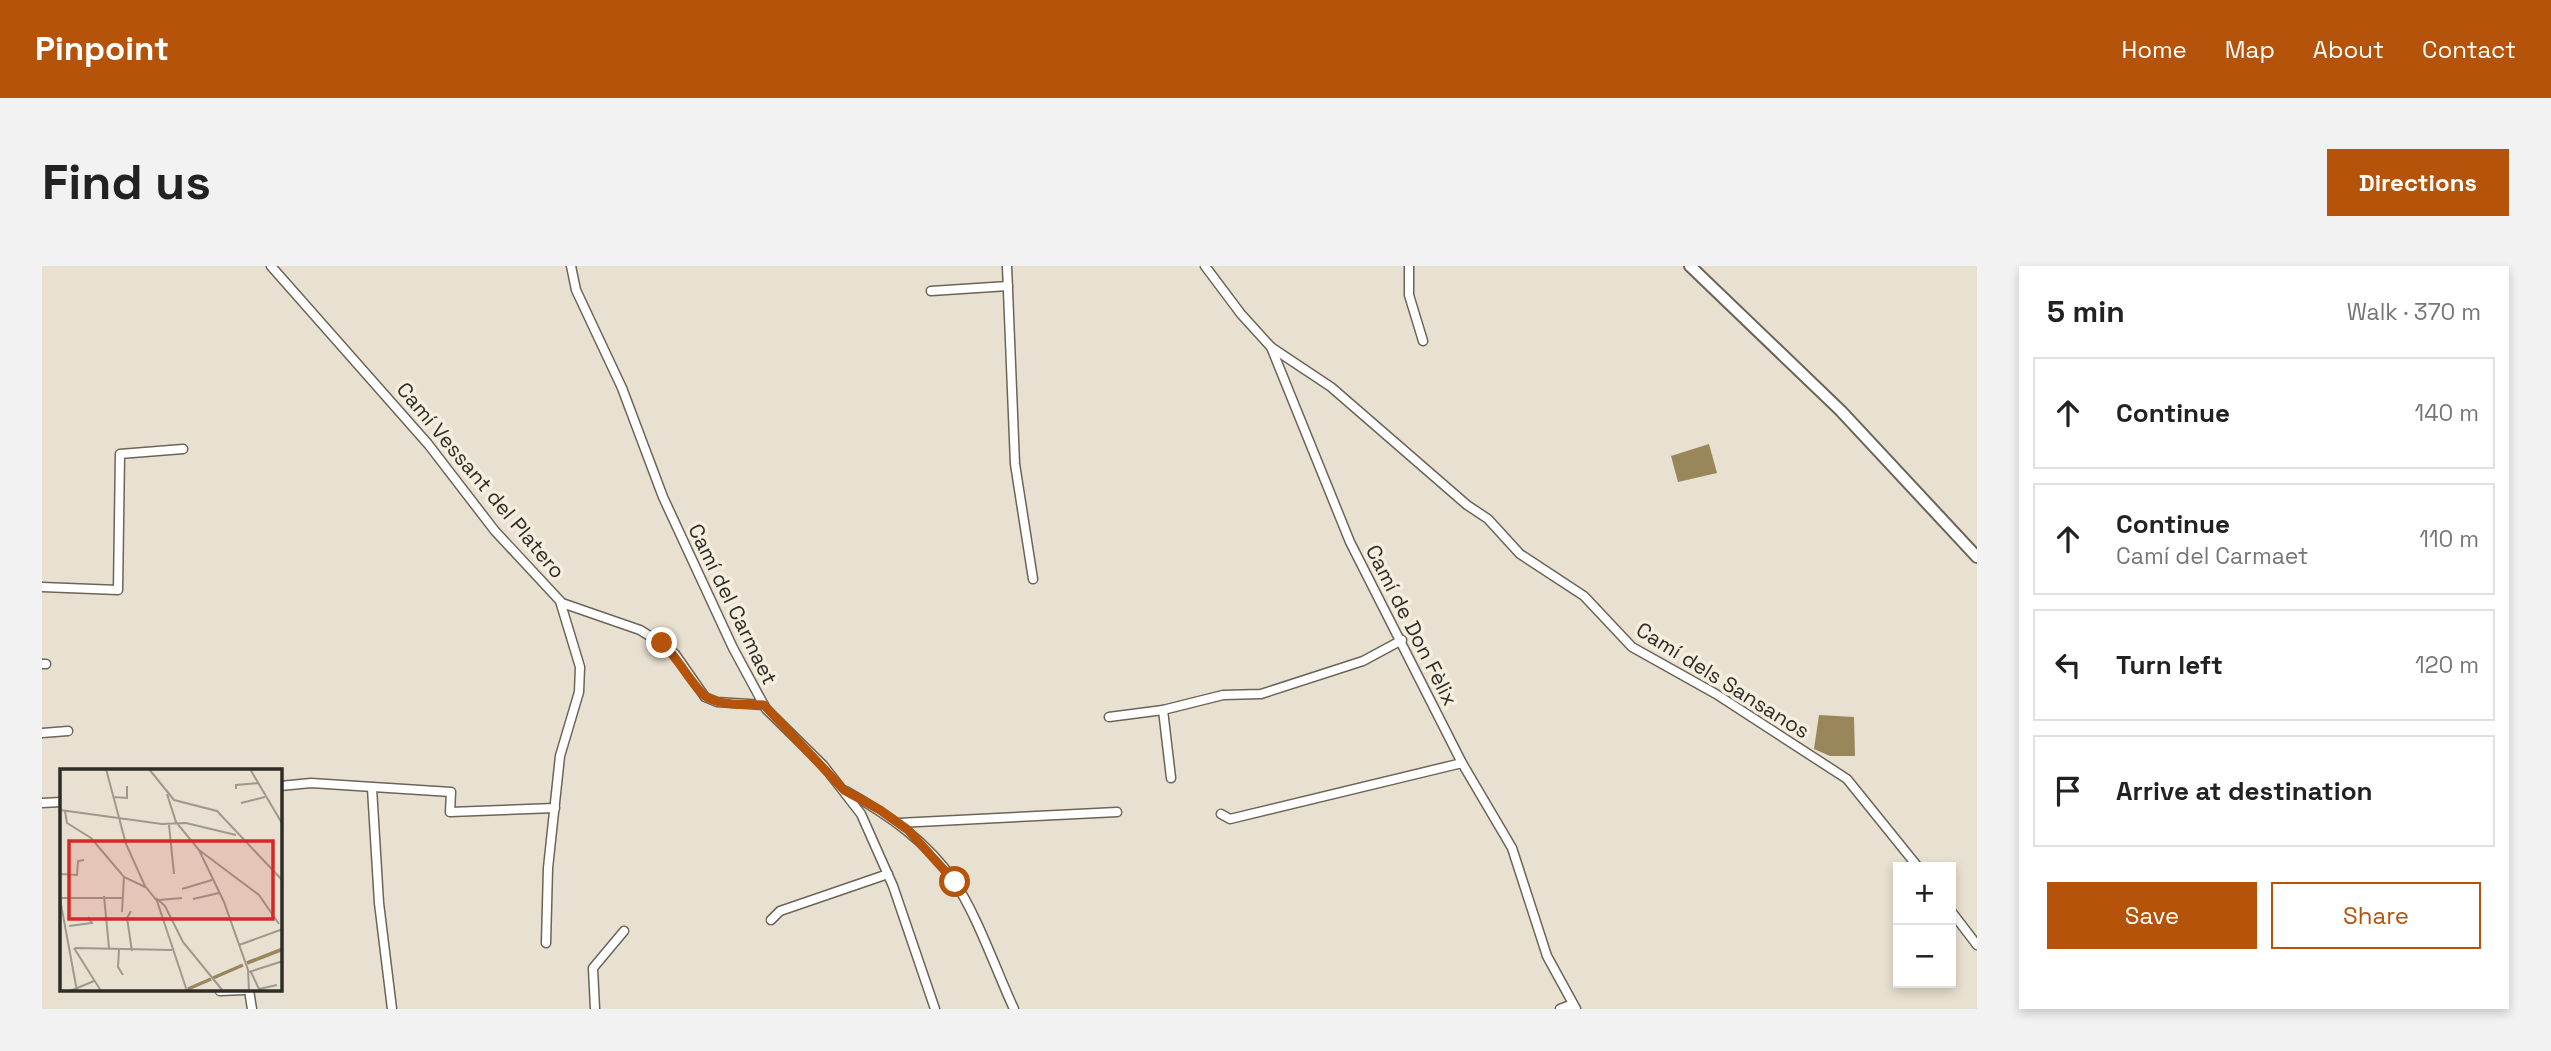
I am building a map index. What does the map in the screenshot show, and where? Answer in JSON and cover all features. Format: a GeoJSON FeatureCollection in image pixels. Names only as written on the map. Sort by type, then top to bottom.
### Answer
{"type":"FeatureCollection","features":[{"type":"Feature","properties":{"kind":"main road"},"geometry":{"type":"LineString","coordinates":[[1690,266],[1841,411],[1977,557]]}},
{"type":"Feature","properties":{"kind":"street","name":"Camí Vessant del Platero"},"geometry":{"type":"LineString","coordinates":[[271,266],[428,444],[495,531],[560,601],[584,613],[640,630],[662,643],[675,654],[705,697],[717,702],[764,705]]}},
{"type":"Feature","properties":{"kind":"street","name":"Camí del Carmaet"},"geometry":{"type":"LineString","coordinates":[[571,266],[576,290],[622,388],[663,497],[733,649],[764,705],[844,790],[861,814],[888,874],[935,1009]]}},
{"type":"Feature","properties":{"kind":"street"},"geometry":{"type":"LineString","coordinates":[[1007,266],[1014,452],[1033,579]]}},
{"type":"Feature","properties":{"kind":"street","name":"Camí de Don Fèlix"},"geometry":{"type":"LineString","coordinates":[[1205,266],[1241,314],[1271,347],[1350,542],[1462,763],[1512,848],[1547,957],[1574,1007]]}},
{"type":"Feature","properties":{"kind":"street"},"geometry":{"type":"LineString","coordinates":[[1409,266],[1409,295],[1423,341]]}},
{"type":"Feature","properties":{"kind":"street"},"geometry":{"type":"LineString","coordinates":[[931,291],[1008,286]]}},
{"type":"Feature","properties":{"kind":"street","name":"Camí dels Sansanos"},"geometry":{"type":"LineString","coordinates":[[1271,347],[1331,387],[1467,505],[1488,519],[1520,554],[1584,596],[1632,648],[1716,694],[1847,779],[1914,862]]}},
{"type":"Feature","properties":{"kind":"street"},"geometry":{"type":"LineString","coordinates":[[42,587],[118,590],[120,454],[183,449]]}},
{"type":"Feature","properties":{"kind":"street"},"geometry":{"type":"LineString","coordinates":[[546,943],[548,868],[560,756],[579,692],[580,667],[560,601]]}},
{"type":"Feature","properties":{"kind":"street"},"geometry":{"type":"LineString","coordinates":[[1109,717],[1163,710],[1223,695],[1261,694],[1363,661],[1402,640]]}},
{"type":"Feature","properties":{"kind":"street"},"geometry":{"type":"LineString","coordinates":[[1163,710],[1171,778]]}},
{"type":"Feature","properties":{"kind":"street"},"geometry":{"type":"LineString","coordinates":[[42,733],[68,731]]}},
{"type":"Feature","properties":{"kind":"street"},"geometry":{"type":"LineString","coordinates":[[1221,814],[1230,819],[1462,763]]}},
{"type":"Feature","properties":{"kind":"street"},"geometry":{"type":"LineString","coordinates":[[282,786],[311,783],[451,792],[450,812],[555,808]]}},
{"type":"Feature","properties":{"kind":"street"},"geometry":{"type":"LineString","coordinates":[[372,788],[379,903],[392,1009]]}},
{"type":"Feature","properties":{"kind":"street"},"geometry":{"type":"LineString","coordinates":[[844,790],[898,823],[955,882],[1014,1009]]}},
{"type":"Feature","properties":{"kind":"street"},"geometry":{"type":"LineString","coordinates":[[42,803],[60,802]]}},
{"type":"Feature","properties":{"kind":"street"},"geometry":{"type":"LineString","coordinates":[[898,823],[1117,812]]}},
{"type":"Feature","properties":{"kind":"street"},"geometry":{"type":"LineString","coordinates":[[771,920],[780,911],[888,874]]}},
{"type":"Feature","properties":{"kind":"street"},"geometry":{"type":"LineString","coordinates":[[1956,918],[1977,945]]}},
{"type":"Feature","properties":{"kind":"street"},"geometry":{"type":"LineString","coordinates":[[595,1009],[593,968],[624,931]]}},
{"type":"Feature","properties":{"kind":"street"},"geometry":{"type":"LineString","coordinates":[[247,992],[252,1009]]}},
{"type":"Feature","properties":{"kind":"street"},"geometry":{"type":"LineString","coordinates":[[1560,1009],[1574,1007]]}},
{"type":"Feature","properties":{"kind":"shaded area"},"geometry":{"type":"Polygon","coordinates":[[[1709,444],[1717,473],[1678,482],[1671,456],[1709,444]]]}},
{"type":"Feature","properties":{"kind":"shaded area"},"geometry":{"type":"Polygon","coordinates":[[[1819,715],[1854,717],[1855,756],[1830,756],[1814,749],[1819,715]]]}},
{"type":"Feature","properties":{"kind":"route"},"geometry":{"type":"LineString","coordinates":[[662,643],[675,654],[696,688],[705,697],[717,702],[764,705],[777,722],[823,765],[844,790],[880,810],[908,830],[955,882]]}}]}
